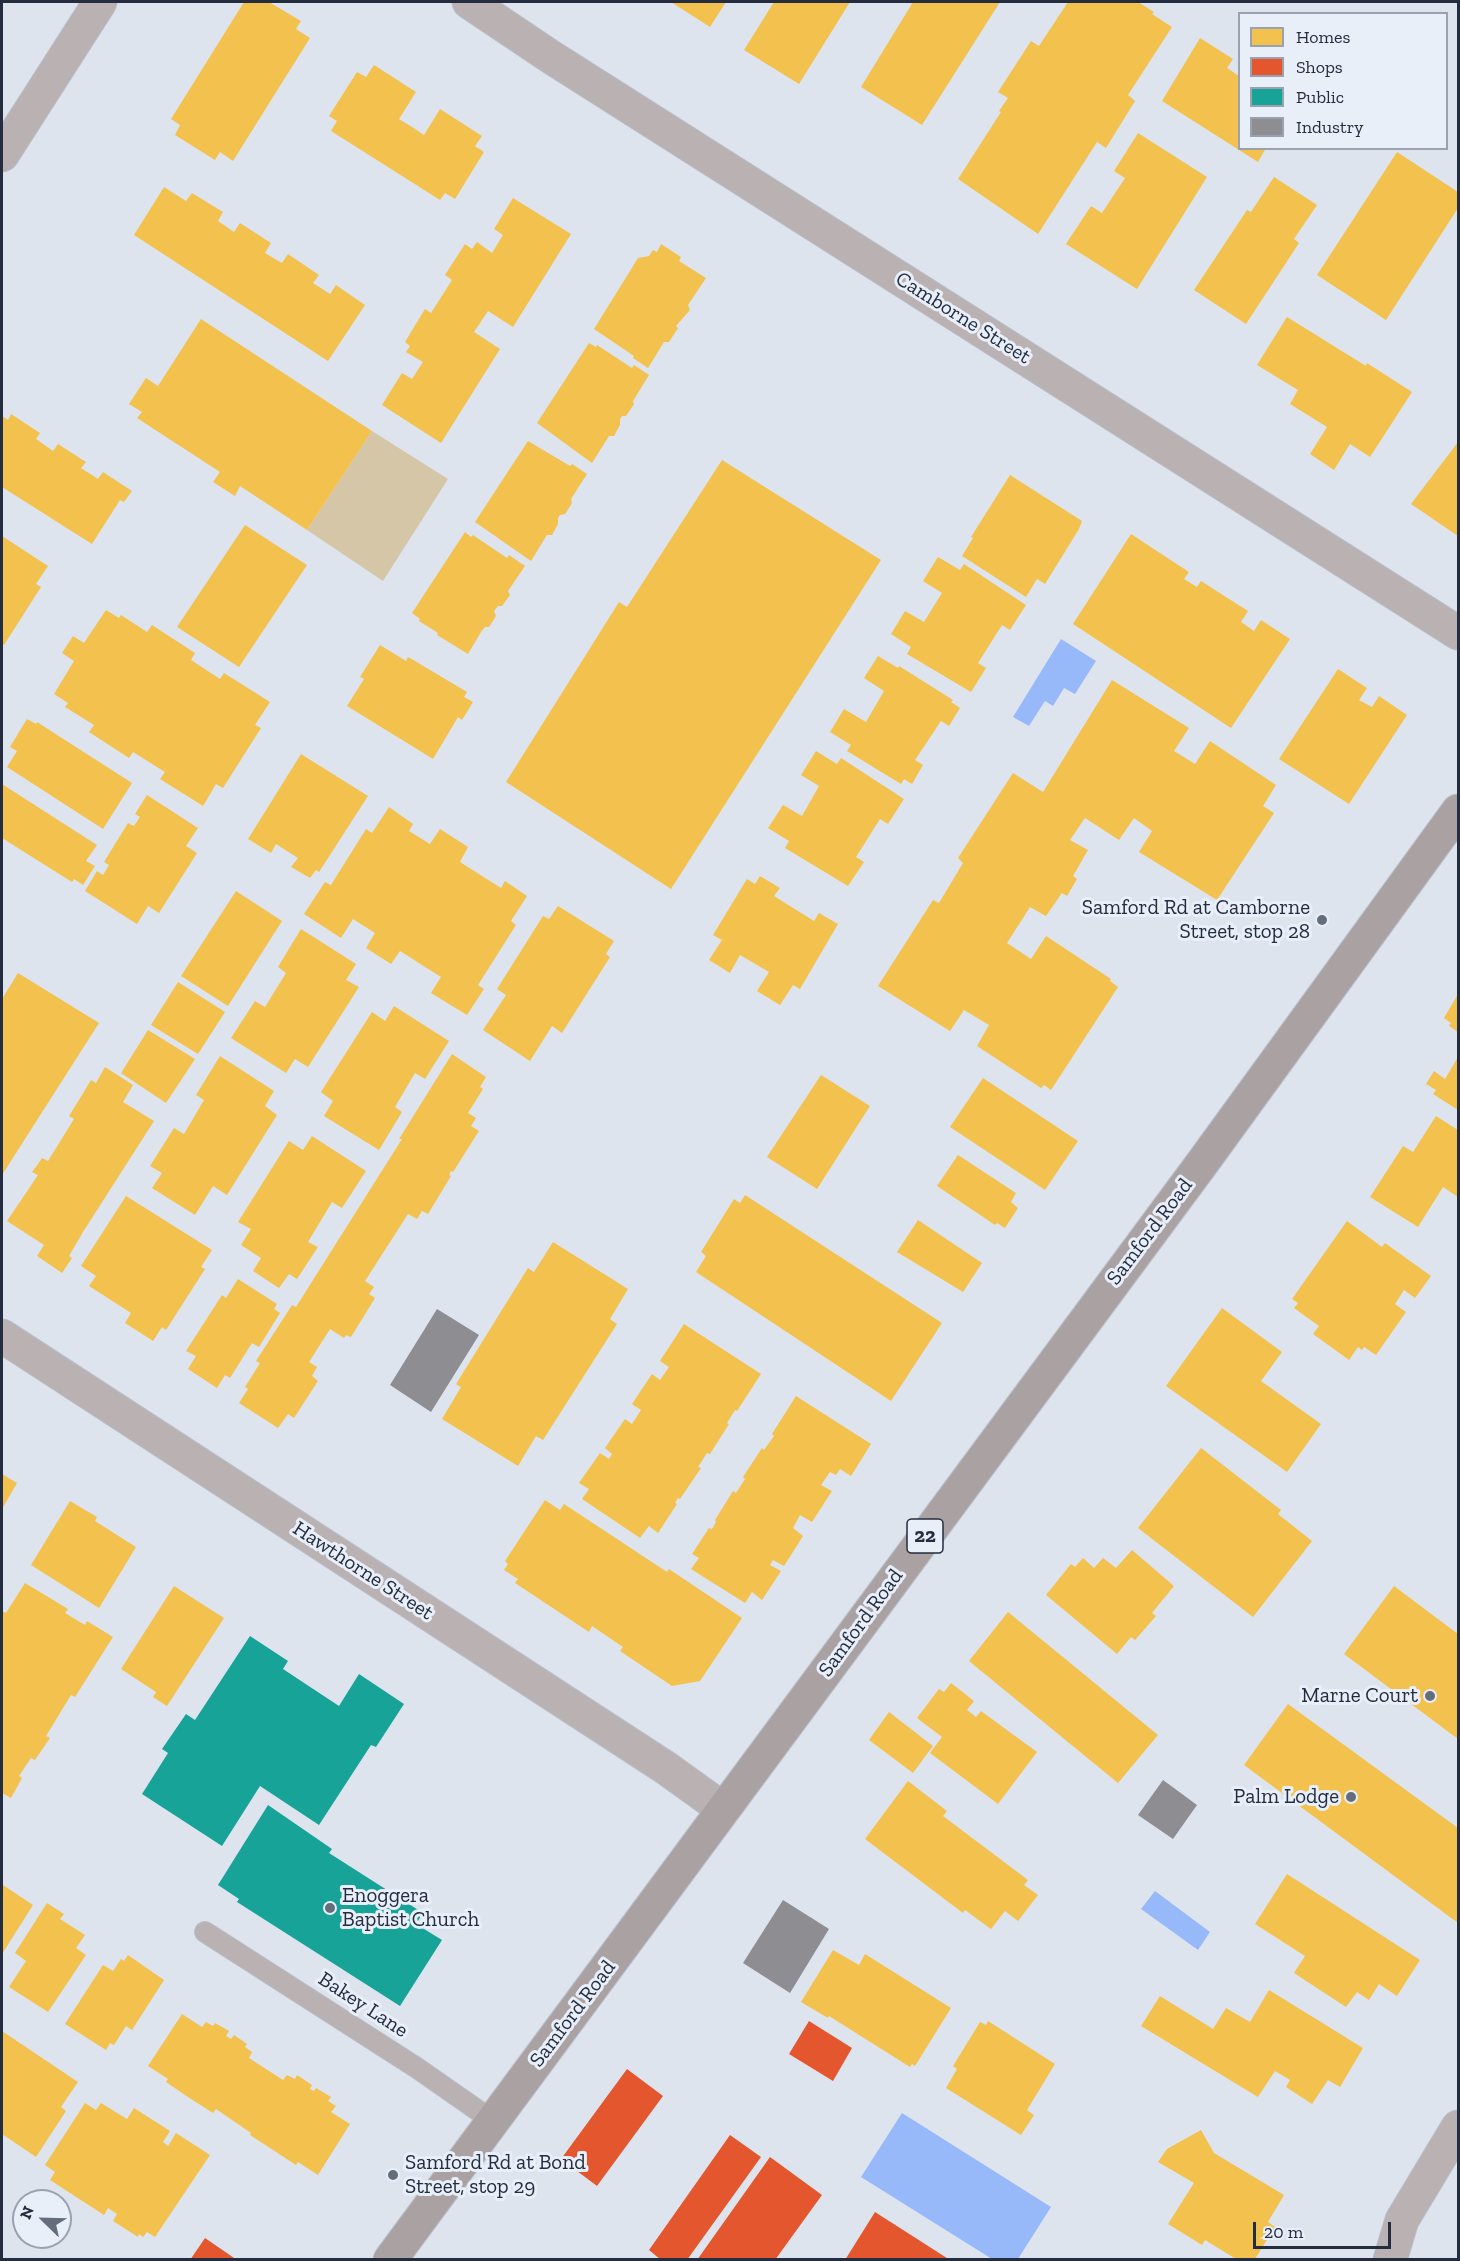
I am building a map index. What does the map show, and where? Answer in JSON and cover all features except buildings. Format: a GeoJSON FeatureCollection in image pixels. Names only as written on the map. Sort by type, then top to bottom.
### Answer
{"type":"FeatureCollection","features":[{"type":"Feature","properties":{"kind":"main road","name":"Samford Road"},"geometry":{"type":"LineString","coordinates":[[390,2259],[1203,1162],[1458,811]]}},
{"type":"Feature","properties":{"kind":"street"},"geometry":{"type":"LineString","coordinates":[[2,155],[100,2]]}},
{"type":"Feature","properties":{"kind":"street","name":"Camborne Street"},"geometry":{"type":"LineString","coordinates":[[469,2],[560,63],[1458,633]]}},
{"type":"Feature","properties":{"kind":"street","name":"Hawthorne Street"},"geometry":{"type":"LineString","coordinates":[[2,1336],[666,1768],[723,1809]]}},
{"type":"Feature","properties":{"kind":"street"},"geometry":{"type":"LineString","coordinates":[[1390,2259],[1401,2220],[1458,2127]]}},
{"type":"Feature","properties":{"kind":"lane","name":"Bakey Lane"},"geometry":{"type":"LineString","coordinates":[[205,1932],[426,2074],[493,2121]]}},
{"type":"Feature","properties":{"kind":"shaded area"},"geometry":{"type":"Polygon","coordinates":[[[372,431],[448,479],[383,581],[307,530],[372,431]]]}},
{"type":"Feature","properties":{"kind":"water"},"geometry":{"type":"Polygon","coordinates":[[[1061,639],[1096,661],[1075,694],[1064,688],[1053,706],[1045,701],[1029,726],[1013,717],[1061,639]]]}},
{"type":"Feature","properties":{"kind":"water"},"geometry":{"type":"Polygon","coordinates":[[[1155,1891],[1210,1932],[1198,1950],[1141,1909],[1155,1891]]]}},
{"type":"Feature","properties":{"kind":"water"},"geometry":{"type":"Polygon","coordinates":[[[902,2113],[1051,2207],[1018,2259],[992,2259],[861,2177],[902,2113]]]}},
{"type":"Feature","properties":{"kind":"place","name":"Samford Rd at Camborne Street, stop 28"},"geometry":{"type":"Point","coordinates":[1322,920]}},
{"type":"Feature","properties":{"kind":"place","name":"Marne Court"},"geometry":{"type":"Point","coordinates":[1430,1696]}},
{"type":"Feature","properties":{"kind":"place","name":"Palm Lodge"},"geometry":{"type":"Point","coordinates":[1351,1797]}},
{"type":"Feature","properties":{"kind":"place","name":"Enoggera Baptist Church"},"geometry":{"type":"Point","coordinates":[330,1908]}},
{"type":"Feature","properties":{"kind":"place","name":"Samford Rd at Bond Street, stop 29"},"geometry":{"type":"Point","coordinates":[393,2175]}}]}
